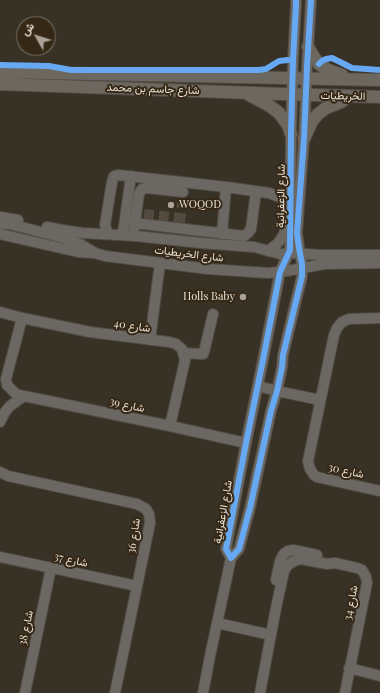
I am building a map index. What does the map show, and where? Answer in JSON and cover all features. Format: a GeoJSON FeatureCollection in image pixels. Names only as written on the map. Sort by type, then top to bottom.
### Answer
{"type":"FeatureCollection","features":[{"type":"Feature","properties":{"kind":"main road"},"geometry":{"type":"LineString","coordinates":[[308,47],[316,61],[328,70],[338,74],[367,79]]}},
{"type":"Feature","properties":{"kind":"main road","name":"شارع جاسم بن محمد"},"geometry":{"type":"LineString","coordinates":[[0,72],[306,78]]}},
{"type":"Feature","properties":{"kind":"main road","name":"الخريطيات"},"geometry":{"type":"LineString","coordinates":[[306,78],[380,80]]}},
{"type":"Feature","properties":{"kind":"main road","name":"شارع جاسم بن محمد"},"geometry":{"type":"LineString","coordinates":[[0,84],[306,95]]}},
{"type":"Feature","properties":{"kind":"main road"},"geometry":{"type":"LineString","coordinates":[[244,93],[279,112],[288,125],[291,134]]}},
{"type":"Feature","properties":{"kind":"main road","name":"الخريطيات"},"geometry":{"type":"LineString","coordinates":[[306,95],[380,97]]}},
{"type":"Feature","properties":{"kind":"main road"},"geometry":{"type":"LineString","coordinates":[[304,139],[312,121],[318,114],[326,108],[350,96]]}},
{"type":"Feature","properties":{"kind":"street","name":"شارع الزعفرانية"},"geometry":{"type":"LineString","coordinates":[[231,558],[226,550],[246,443],[280,272],[288,254],[290,245],[291,134],[296,0]]}},
{"type":"Feature","properties":{"kind":"street","name":"شارع الزعفرانية"},"geometry":{"type":"LineString","coordinates":[[203,693],[231,558],[239,549],[250,508],[302,276],[297,233],[304,139],[311,0]]}},
{"type":"Feature","properties":{"kind":"street"},"geometry":{"type":"LineString","coordinates":[[122,235],[124,226],[126,175]]}},
{"type":"Feature","properties":{"kind":"street"},"geometry":{"type":"LineString","coordinates":[[108,234],[105,225],[112,180],[114,176],[126,175],[184,190]]}},
{"type":"Feature","properties":{"kind":"street"},"geometry":{"type":"LineString","coordinates":[[136,236],[134,223],[140,213],[139,194],[140,190],[143,188],[184,190],[226,187],[269,193],[284,199],[291,211],[284,234],[277,244],[268,250]]}},
{"type":"Feature","properties":{"kind":"street"},"geometry":{"type":"LineString","coordinates":[[222,234],[226,187]]}},
{"type":"Feature","properties":{"kind":"street"},"geometry":{"type":"LineString","coordinates":[[134,223],[179,226],[222,234],[244,236],[248,234],[252,225],[256,191]]}},
{"type":"Feature","properties":{"kind":"street","name":"شارع الخريطيات"},"geometry":{"type":"LineString","coordinates":[[0,217],[83,233],[136,236],[254,247],[280,254],[380,255]]}},
{"type":"Feature","properties":{"kind":"street","name":"شارع الخريطيات"},"geometry":{"type":"LineString","coordinates":[[0,224],[10,224],[67,239],[80,244],[95,253],[105,256],[220,270],[268,273],[334,263],[380,263]]}},
{"type":"Feature","properties":{"kind":"street"},"geometry":{"type":"LineString","coordinates":[[80,244],[83,233]]}},
{"type":"Feature","properties":{"kind":"street"},"geometry":{"type":"LineString","coordinates":[[0,234],[78,252],[95,253]]}},
{"type":"Feature","properties":{"kind":"street"},"geometry":{"type":"LineString","coordinates":[[150,340],[160,263]]}},
{"type":"Feature","properties":{"kind":"street","name":"شارع 40"},"geometry":{"type":"LineString","coordinates":[[0,312],[90,332],[172,343],[179,347],[183,353]]}},
{"type":"Feature","properties":{"kind":"street"},"geometry":{"type":"LineString","coordinates":[[170,426],[184,363],[183,353],[203,354],[213,314]]}},
{"type":"Feature","properties":{"kind":"street","name":"شارع 39"},"geometry":{"type":"LineString","coordinates":[[22,318],[6,379],[7,385],[12,391],[24,396],[246,443]]}},
{"type":"Feature","properties":{"kind":"street","name":"شارع 30"},"geometry":{"type":"LineString","coordinates":[[380,318],[349,319],[342,322],[337,328],[334,335],[308,461],[310,469],[314,475],[321,478],[380,491]]}},
{"type":"Feature","properties":{"kind":"street"},"geometry":{"type":"LineString","coordinates":[[263,360],[282,361]]}},
{"type":"Feature","properties":{"kind":"street"},"geometry":{"type":"LineString","coordinates":[[258,386],[320,400]]}},
{"type":"Feature","properties":{"kind":"street"},"geometry":{"type":"LineString","coordinates":[[0,422],[10,406],[24,396]]}},
{"type":"Feature","properties":{"kind":"street","name":"شارع 36"},"geometry":{"type":"LineString","coordinates":[[0,472],[8,476],[137,504],[146,508],[150,517],[150,523],[115,693]]}},
{"type":"Feature","properties":{"kind":"street","name":"شارع 34"},"geometry":{"type":"LineString","coordinates":[[260,693],[276,608],[274,592],[280,561],[285,553],[294,550],[328,558],[335,563],[360,569],[364,572],[367,580],[345,693]]}},
{"type":"Feature","properties":{"kind":"street","name":"شارع 37"},"geometry":{"type":"LineString","coordinates":[[0,557],[137,586]]}},
{"type":"Feature","properties":{"kind":"street","name":"شارع 38"},"geometry":{"type":"LineString","coordinates":[[25,693],[51,568]]}},
{"type":"Feature","properties":{"kind":"street"},"geometry":{"type":"LineString","coordinates":[[217,623],[271,635]]}},
{"type":"Feature","properties":{"kind":"street"},"geometry":{"type":"LineString","coordinates":[[349,668],[380,676]]}},
{"type":"Feature","properties":{"kind":"tunnel"},"geometry":{"type":"LineString","coordinates":[[180,223],[183,194]]}},
{"type":"Feature","properties":{"kind":"tunnel"},"geometry":{"type":"LineString","coordinates":[[144,214],[180,218]]}},
{"type":"Feature","properties":{"kind":"cycle path"},"geometry":{"type":"LineString","coordinates":[[296,0],[291,134],[290,250],[280,272],[246,443],[226,549],[231,558],[239,549],[250,508],[271,411],[277,391],[283,355],[302,276],[302,264],[297,233],[304,139],[311,0]]}},
{"type":"Feature","properties":{"kind":"cycle path"},"geometry":{"type":"LineString","coordinates":[[319,64],[326,59],[332,58],[352,68],[380,70]]}},
{"type":"Feature","properties":{"kind":"cycle path"},"geometry":{"type":"LineString","coordinates":[[0,65],[49,66],[71,70],[259,70],[266,69],[279,61],[288,60]]}},
{"type":"Feature","properties":{"kind":"place","name":"WOQOD"},"geometry":{"type":"Point","coordinates":[171,205]}},
{"type":"Feature","properties":{"kind":"place","name":"Holls Baby"},"geometry":{"type":"Point","coordinates":[243,297]}}]}
